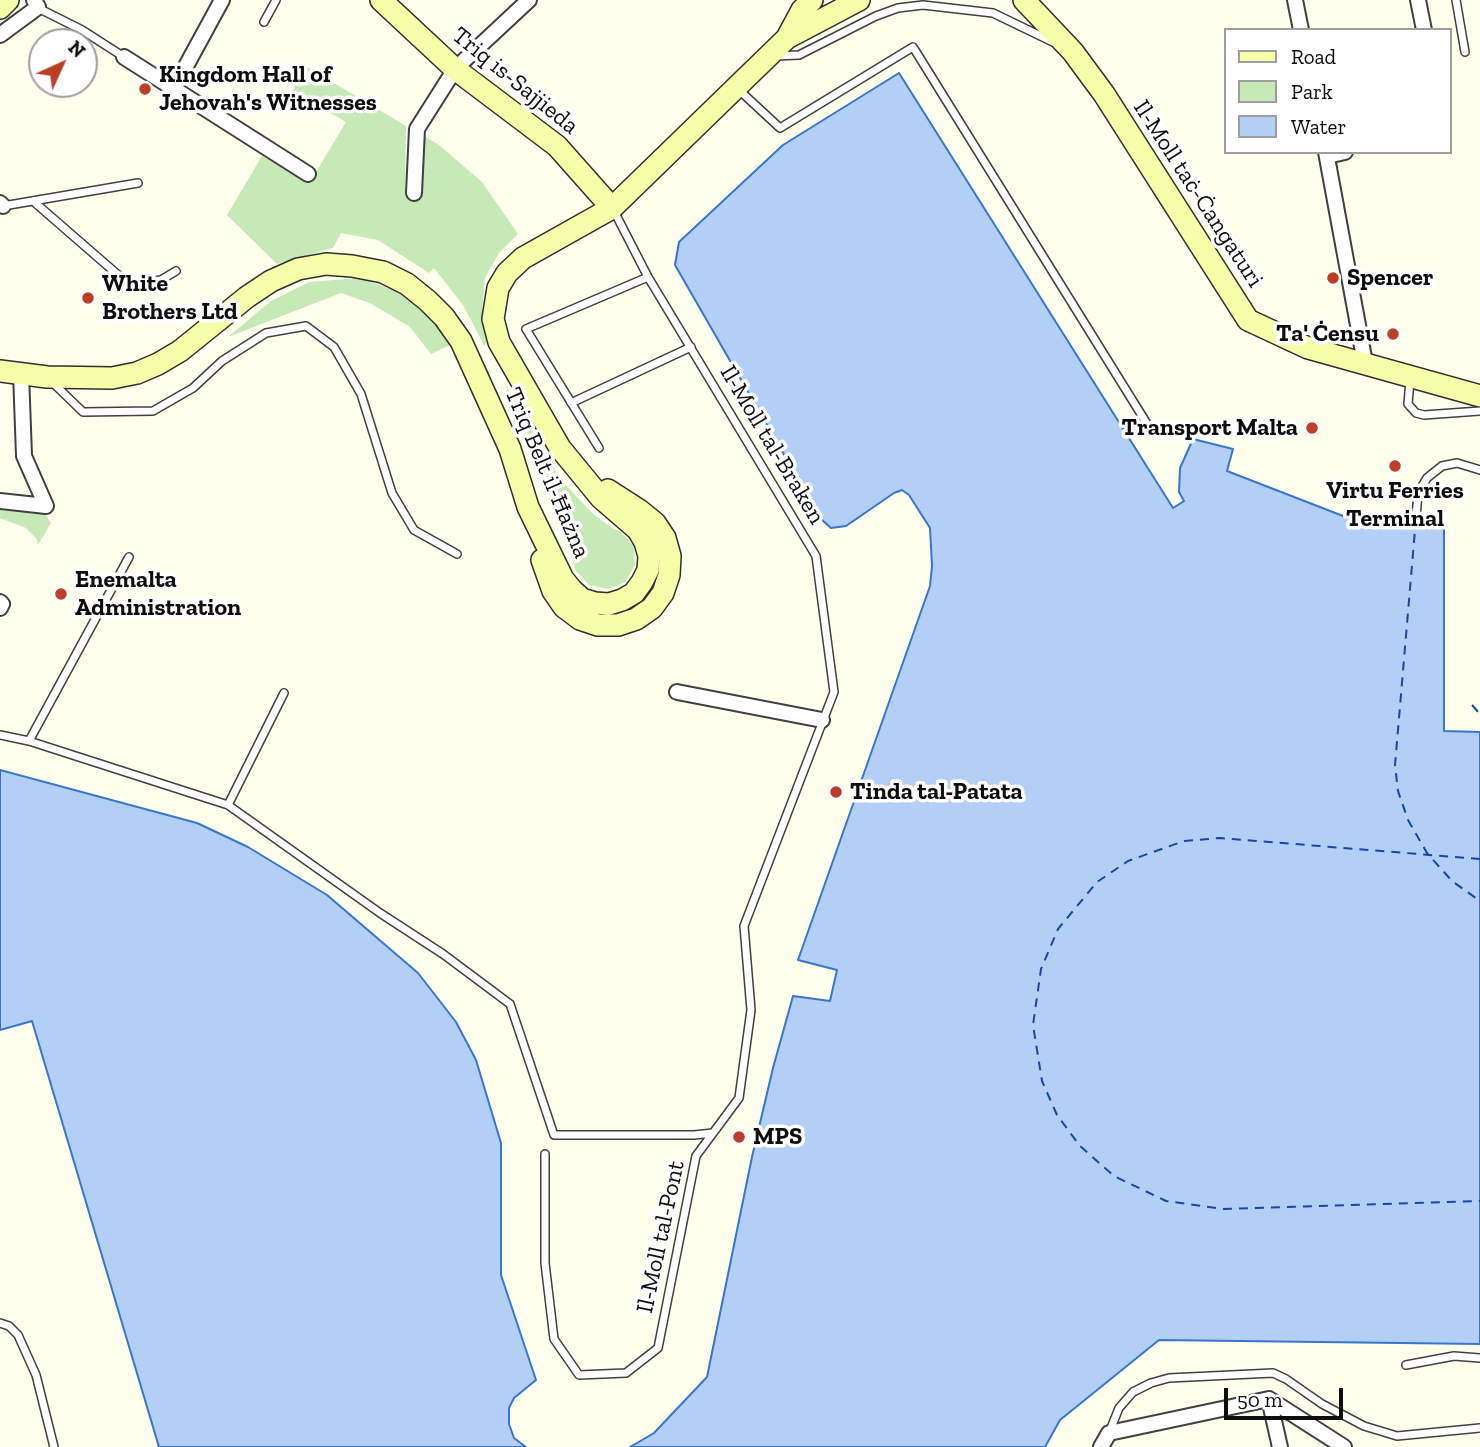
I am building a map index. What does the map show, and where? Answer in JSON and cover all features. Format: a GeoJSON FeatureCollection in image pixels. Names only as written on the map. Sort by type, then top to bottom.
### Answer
{"type":"FeatureCollection","features":[{"type":"Feature","properties":{"kind":"main road"},"geometry":{"type":"LineString","coordinates":[[0,8],[8,0]]}},
{"type":"Feature","properties":{"kind":"main road","name":"Triq is-Sajjieda"},"geometry":{"type":"LineString","coordinates":[[381,0],[455,69],[557,146],[612,208]]}},
{"type":"Feature","properties":{"kind":"main road"},"geometry":{"type":"LineString","coordinates":[[787,38],[802,10],[812,0]]}},
{"type":"Feature","properties":{"kind":"main road","name":"Triq Belt il-Ħażna"},"geometry":{"type":"LineString","coordinates":[[10,372],[47,377],[112,378],[137,373],[158,365],[180,351],[247,297],[271,281],[298,269],[326,264],[383,272],[407,284],[428,301],[444,317],[460,341],[510,449],[528,507],[563,579],[582,599],[609,604],[622,600],[634,593],[648,570],[649,556],[642,536],[601,498],[560,448],[499,342],[493,319],[498,288],[507,273],[523,258],[612,208],[787,38],[859,0]]}},
{"type":"Feature","properties":{"kind":"main road","name":"Il-Moll taċ-Ċangaturi"},"geometry":{"type":"LineString","coordinates":[[1024,0],[1073,52],[1104,94],[1248,320],[1308,348],[1480,396]]}},
{"type":"Feature","properties":{"kind":"street"},"geometry":{"type":"LineString","coordinates":[[173,90],[222,0]]}},
{"type":"Feature","properties":{"kind":"street"},"geometry":{"type":"LineString","coordinates":[[414,193],[417,129],[455,69],[530,0]]}},
{"type":"Feature","properties":{"kind":"street"},"geometry":{"type":"LineString","coordinates":[[1295,0],[1301,28]]}},
{"type":"Feature","properties":{"kind":"street"},"geometry":{"type":"LineString","coordinates":[[1418,0],[1424,28]]}},
{"type":"Feature","properties":{"kind":"street"},"geometry":{"type":"LineString","coordinates":[[0,35],[36,4]]}},
{"type":"Feature","properties":{"kind":"street"},"geometry":{"type":"LineString","coordinates":[[124,57],[307,174]]}},
{"type":"Feature","properties":{"kind":"street"},"geometry":{"type":"LineString","coordinates":[[1326,154],[1365,363]]}},
{"type":"Feature","properties":{"kind":"street"},"geometry":{"type":"LineString","coordinates":[[0,501],[46,506],[24,456],[10,372]]}},
{"type":"Feature","properties":{"kind":"street"},"geometry":{"type":"LineString","coordinates":[[0,602],[0,608]]}},
{"type":"Feature","properties":{"kind":"street"},"geometry":{"type":"LineString","coordinates":[[677,692],[822,720]]}},
{"type":"Feature","properties":{"kind":"street"},"geometry":{"type":"LineString","coordinates":[[1269,1399],[1280,1447]]}},
{"type":"Feature","properties":{"kind":"street"},"geometry":{"type":"LineString","coordinates":[[1101,1447],[1109,1433],[1269,1399],[1344,1447]]}},
{"type":"Feature","properties":{"kind":"lane"},"geometry":{"type":"LineString","coordinates":[[264,22],[276,0]]}},
{"type":"Feature","properties":{"kind":"lane"},"geometry":{"type":"LineString","coordinates":[[1456,0],[1465,52]]}},
{"type":"Feature","properties":{"kind":"lane"},"geometry":{"type":"LineString","coordinates":[[36,4],[124,57]]}},
{"type":"Feature","properties":{"kind":"lane"},"geometry":{"type":"LineString","coordinates":[[768,56],[799,55],[876,16],[898,8],[923,5],[993,13],[1073,52]]}},
{"type":"Feature","properties":{"kind":"lane"},"geometry":{"type":"LineString","coordinates":[[736,87],[780,128],[912,47],[1149,427]]}},
{"type":"Feature","properties":{"kind":"lane"},"geometry":{"type":"LineString","coordinates":[[1,206],[138,183]]}},
{"type":"Feature","properties":{"kind":"lane"},"geometry":{"type":"LineString","coordinates":[[33,201],[117,274],[133,284],[161,280],[176,271]]}},
{"type":"Feature","properties":{"kind":"lane","name":"Il-Moll tal-Braken"},"geometry":{"type":"LineString","coordinates":[[612,208],[648,277],[816,556],[834,692],[822,720]]}},
{"type":"Feature","properties":{"kind":"lane"},"geometry":{"type":"LineString","coordinates":[[599,449],[526,329],[648,277]]}},
{"type":"Feature","properties":{"kind":"lane"},"geometry":{"type":"LineString","coordinates":[[47,377],[83,412],[153,411],[193,388],[222,361],[266,333],[306,326],[334,347],[361,394],[392,493],[414,530],[457,554]]}},
{"type":"Feature","properties":{"kind":"lane"},"geometry":{"type":"LineString","coordinates":[[571,404],[691,347]]}},
{"type":"Feature","properties":{"kind":"lane"},"geometry":{"type":"LineString","coordinates":[[1411,377],[1407,400],[1416,413],[1424,415],[1480,411]]}},
{"type":"Feature","properties":{"kind":"lane"},"geometry":{"type":"LineString","coordinates":[[1416,517],[1418,493],[1427,478],[1442,466],[1457,463],[1477,468]]}},
{"type":"Feature","properties":{"kind":"lane"},"geometry":{"type":"LineString","coordinates":[[29,741],[129,557]]}},
{"type":"Feature","properties":{"kind":"lane"},"geometry":{"type":"LineString","coordinates":[[228,806],[284,692]]}},
{"type":"Feature","properties":{"kind":"lane","name":"Il-Moll tal-Pont"},"geometry":{"type":"LineString","coordinates":[[545,1153],[545,1263],[554,1339],[579,1375],[626,1373],[658,1348],[696,1156],[739,1098],[751,1010],[744,926],[822,720]]}},
{"type":"Feature","properties":{"kind":"lane"},"geometry":{"type":"LineString","coordinates":[[0,735],[29,741],[228,806],[443,954],[510,1004],[554,1135],[713,1133]]}},
{"type":"Feature","properties":{"kind":"lane"},"geometry":{"type":"LineString","coordinates":[[0,1323],[9,1326],[18,1335],[36,1375],[54,1447]]}},
{"type":"Feature","properties":{"kind":"lane"},"geometry":{"type":"LineString","coordinates":[[1406,1365],[1454,1356],[1480,1358]]}},
{"type":"Feature","properties":{"kind":"lane"},"geometry":{"type":"LineString","coordinates":[[1109,1433],[1119,1409],[1133,1392],[1151,1383],[1168,1378],[1273,1373],[1352,1420],[1397,1436],[1480,1428]]}},
{"type":"Feature","properties":{"kind":"green space"},"geometry":{"type":"Polygon","coordinates":[[[302,64],[406,126],[405,192],[421,195],[424,136],[439,145],[482,182],[518,234],[499,253],[485,278],[482,312],[491,341],[484,345],[463,305],[434,268],[429,273],[378,240],[341,233],[333,248],[277,264],[227,215],[262,156],[310,182],[346,122],[293,91],[302,64]]]}},
{"type":"Feature","properties":{"kind":"green space"},"geometry":{"type":"Polygon","coordinates":[[[359,278],[402,293],[436,319],[452,344],[431,354],[410,327],[370,303],[341,293],[228,337],[271,301],[309,282],[359,278]]]}},
{"type":"Feature","properties":{"kind":"green space"},"geometry":{"type":"Polygon","coordinates":[[[503,380],[561,480],[592,513],[621,532],[634,546],[635,565],[626,581],[618,586],[608,589],[589,585],[576,571],[535,449],[503,380]]]}},
{"type":"Feature","properties":{"kind":"green space"},"geometry":{"type":"Polygon","coordinates":[[[0,506],[43,511],[51,523],[38,545],[36,538],[26,528],[0,518],[0,506]]]}},
{"type":"Feature","properties":{"kind":"water"},"geometry":{"type":"Polygon","coordinates":[[[899,73],[1173,508],[1184,501],[1179,492],[1180,468],[1193,439],[1233,449],[1227,471],[1356,521],[1377,517],[1444,518],[1444,731],[1480,732],[1480,1344],[1159,1340],[1060,1420],[1045,1447],[630,1447],[654,1433],[707,1377],[752,1157],[793,996],[830,1001],[837,970],[798,960],[930,586],[932,566],[930,528],[909,495],[902,490],[846,526],[831,528],[821,519],[675,265],[679,242],[783,145],[899,73]]]}},
{"type":"Feature","properties":{"kind":"water"},"geometry":{"type":"Polygon","coordinates":[[[0,770],[197,823],[248,847],[327,895],[418,973],[456,1022],[476,1060],[501,1143],[501,1275],[536,1380],[514,1398],[509,1408],[509,1424],[514,1438],[526,1447],[159,1447],[32,1021],[0,1030],[0,770]]]}},
{"type":"Feature","properties":{"kind":"ferry route"},"geometry":{"type":"LineString","coordinates":[[1416,518],[1395,765],[1398,791],[1408,820],[1427,853],[1452,881],[1480,901]]}},
{"type":"Feature","properties":{"kind":"ferry route"},"geometry":{"type":"LineString","coordinates":[[1472,705],[1480,714]]}},
{"type":"Feature","properties":{"kind":"ferry route"},"geometry":{"type":"LineString","coordinates":[[1480,859],[1220,838],[1184,841],[1128,861],[1097,882],[1058,929],[1041,969],[1033,1025],[1042,1081],[1057,1115],[1080,1146],[1114,1176],[1166,1201],[1223,1209],[1480,1201]]}},
{"type":"Feature","properties":{"kind":"place","name":"Kingdom Hall of Jehovah's Witnesses"},"geometry":{"type":"Point","coordinates":[145,89]}},
{"type":"Feature","properties":{"kind":"place","name":"Spencer"},"geometry":{"type":"Point","coordinates":[1333,278]}},
{"type":"Feature","properties":{"kind":"place","name":"White Brothers Ltd"},"geometry":{"type":"Point","coordinates":[88,298]}},
{"type":"Feature","properties":{"kind":"place","name":"Ta' Ċensu"},"geometry":{"type":"Point","coordinates":[1393,334]}},
{"type":"Feature","properties":{"kind":"place","name":"Transport Malta"},"geometry":{"type":"Point","coordinates":[1312,428]}},
{"type":"Feature","properties":{"kind":"place","name":"Virtu Ferries Terminal"},"geometry":{"type":"Point","coordinates":[1395,466]}},
{"type":"Feature","properties":{"kind":"place","name":"Enemalta Administration"},"geometry":{"type":"Point","coordinates":[61,594]}},
{"type":"Feature","properties":{"kind":"place","name":"Tinda tal-Patata"},"geometry":{"type":"Point","coordinates":[836,792]}},
{"type":"Feature","properties":{"kind":"place","name":"MPS"},"geometry":{"type":"Point","coordinates":[739,1137]}}]}
